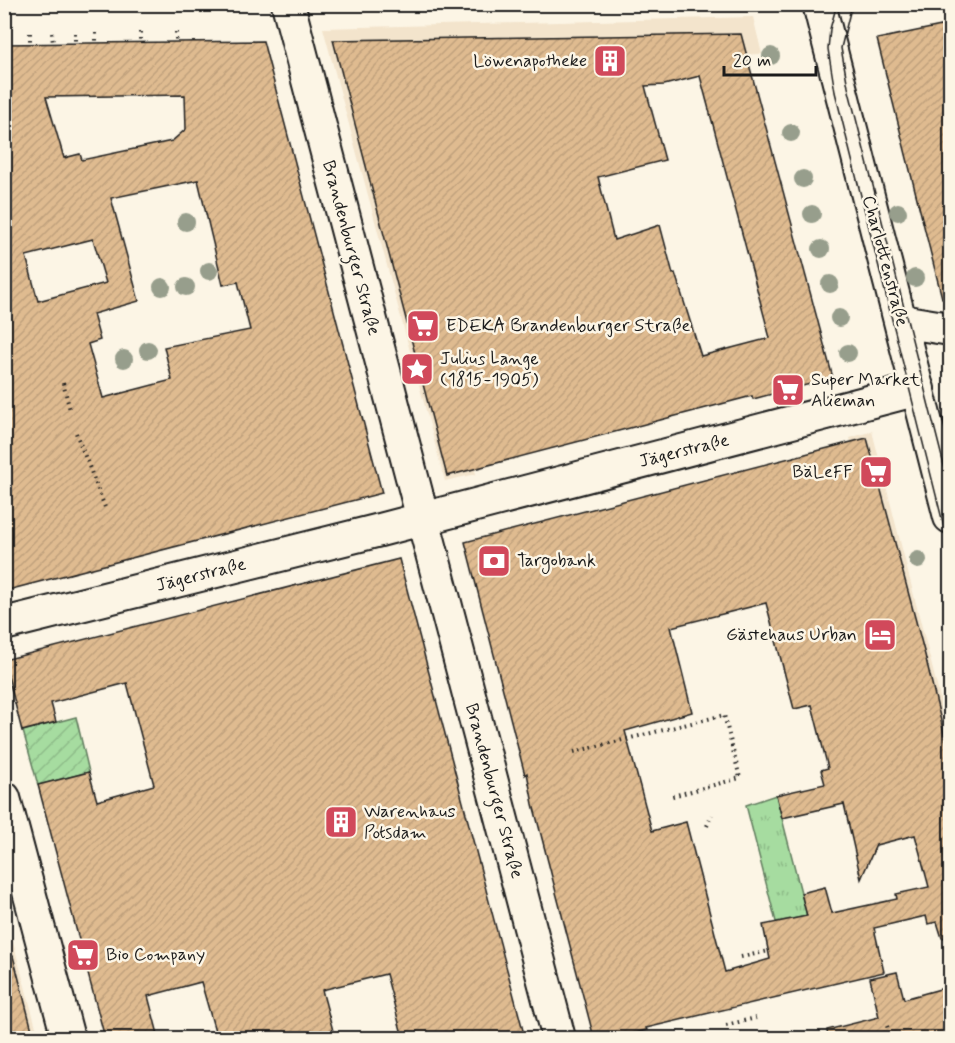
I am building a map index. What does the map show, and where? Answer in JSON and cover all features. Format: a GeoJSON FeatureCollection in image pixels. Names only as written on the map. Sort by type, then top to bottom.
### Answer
{"type":"FeatureCollection","features":[{"type":"Feature","properties":{"kind":"street","name":"Brandenburger Straße"},"geometry":{"type":"LineString","coordinates":[[288,4],[420,519],[559,1038]]}},
{"type":"Feature","properties":{"kind":"street","name":"Charlottenstraße"},"geometry":{"type":"LineString","coordinates":[[819,4],[951,517]]}},
{"type":"Feature","properties":{"kind":"street"},"geometry":{"type":"LineString","coordinates":[[901,321],[951,329]]}},
{"type":"Feature","properties":{"kind":"street","name":"Jägerstraße"},"geometry":{"type":"LineString","coordinates":[[4,624],[420,519],[918,389]]}},
{"type":"Feature","properties":{"kind":"street"},"geometry":{"type":"LineString","coordinates":[[4,798],[68,1038]]}},
{"type":"Feature","properties":{"kind":"path"},"geometry":{"type":"LineString","coordinates":[[140,32],[140,43]]}},
{"type":"Feature","properties":{"kind":"path"},"geometry":{"type":"LineString","coordinates":[[176,32],[176,42]]}},
{"type":"Feature","properties":{"kind":"path"},"geometry":{"type":"LineString","coordinates":[[5,33],[5,44]]}},
{"type":"Feature","properties":{"kind":"path"},"geometry":{"type":"LineString","coordinates":[[30,33],[30,44]]}},
{"type":"Feature","properties":{"kind":"path"},"geometry":{"type":"LineString","coordinates":[[52,33],[53,44]]}},
{"type":"Feature","properties":{"kind":"path"},"geometry":{"type":"LineString","coordinates":[[75,33],[75,44]]}},
{"type":"Feature","properties":{"kind":"path"},"geometry":{"type":"LineString","coordinates":[[96,33],[96,43]]}},
{"type":"Feature","properties":{"kind":"path"},"geometry":{"type":"LineString","coordinates":[[63,383],[70,410]]}},
{"type":"Feature","properties":{"kind":"path"},"geometry":{"type":"LineString","coordinates":[[76,433],[106,510]]}},
{"type":"Feature","properties":{"kind":"path"},"geometry":{"type":"LineString","coordinates":[[574,752],[724,715],[740,778],[669,797]]}},
{"type":"Feature","properties":{"kind":"path"},"geometry":{"type":"LineString","coordinates":[[707,826],[712,815]]}},
{"type":"Feature","properties":{"kind":"path"},"geometry":{"type":"LineString","coordinates":[[741,957],[769,951]]}},
{"type":"Feature","properties":{"kind":"path"},"geometry":{"type":"LineString","coordinates":[[726,1025],[756,1018]]}},
{"type":"Feature","properties":{"kind":"path"},"geometry":{"type":"LineString","coordinates":[[887,1026],[891,1038]]}},
{"type":"Feature","properties":{"kind":"path"},"geometry":{"type":"LineString","coordinates":[[872,1036],[889,1032]]}},
{"type":"Feature","properties":{"kind":"shaded area"},"geometry":{"type":"Polygon","coordinates":[[[753,17],[762,54],[371,68],[476,474],[445,481],[323,28],[753,17]]]}},
{"type":"Feature","properties":{"kind":"shaded area"},"geometry":{"type":"Polygon","coordinates":[[[872,431],[950,737],[950,832],[850,438],[872,431]]]}},
{"type":"Feature","properties":{"kind":"shaded area"},"geometry":{"type":"Polygon","coordinates":[[[4,909],[39,1038],[7,1038],[4,1029],[4,909]]]}},
{"type":"Feature","properties":{"kind":"green space"},"geometry":{"type":"Polygon","coordinates":[[[76,717],[89,772],[38,785],[23,731],[76,717]]]}},
{"type":"Feature","properties":{"kind":"green space"},"geometry":{"type":"Polygon","coordinates":[[[776,795],[807,916],[776,922],[746,805],[776,795]]]}},
{"type":"Feature","properties":{"kind":"building"},"geometry":{"type":"Polygon","coordinates":[[[951,24],[951,297],[942,298],[877,39],[951,24]]]}},
{"type":"Feature","properties":{"kind":"building"},"geometry":{"type":"Polygon","coordinates":[[[741,34],[833,378],[753,399],[752,396],[447,476],[333,40],[741,34]],[[700,76],[664,85],[645,86],[665,160],[598,177],[614,240],[660,225],[673,274],[675,273],[701,356],[770,338],[700,76]]]}},
{"type":"Feature","properties":{"kind":"building"},"geometry":{"type":"Polygon","coordinates":[[[263,41],[382,493],[4,591],[4,44],[263,41]],[[185,95],[46,97],[64,158],[80,154],[82,160],[172,141],[186,129],[185,95]],[[198,180],[111,198],[139,301],[93,314],[100,340],[88,344],[103,398],[172,380],[164,347],[250,330],[238,282],[223,285],[198,180]],[[93,239],[26,256],[38,301],[106,283],[93,239]]]}},
{"type":"Feature","properties":{"kind":"building"},"geometry":{"type":"Polygon","coordinates":[[[867,438],[951,762],[951,937],[942,938],[937,922],[928,924],[926,916],[874,928],[884,972],[646,1028],[647,1030],[616,1038],[594,1038],[527,773],[525,775],[465,542],[867,438]],[[766,603],[671,627],[692,712],[625,731],[652,831],[686,822],[725,972],[770,959],[763,925],[807,916],[801,893],[825,887],[832,913],[897,899],[896,894],[929,887],[915,835],[876,845],[861,879],[844,804],[782,818],[776,795],[825,784],[821,770],[828,768],[812,705],[794,709],[766,603]]]}},
{"type":"Feature","properties":{"kind":"building","name":"Warenhaus Potsdam"},"geometry":{"type":"Polygon","coordinates":[[[399,559],[525,1038],[403,1038],[386,974],[322,990],[335,1038],[217,1038],[201,982],[148,996],[159,1038],[105,1038],[38,785],[89,772],[97,801],[154,785],[127,683],[51,703],[56,722],[22,731],[4,660],[399,559]]]}},
{"type":"Feature","properties":{"kind":"building"},"geometry":{"type":"Polygon","coordinates":[[[13,956],[34,1038],[4,1038],[4,957],[13,956]]]}},
{"type":"Feature","properties":{"kind":"building"},"geometry":{"type":"Polygon","coordinates":[[[897,972],[904,999],[951,986],[951,1038],[828,1038],[827,1030],[879,1017],[870,978],[897,972]]]}},
{"type":"Feature","properties":{"kind":"tram line"},"geometry":{"type":"LineString","coordinates":[[837,4],[830,29],[828,49],[835,92],[950,551]]}},
{"type":"Feature","properties":{"kind":"tram line"},"geometry":{"type":"LineString","coordinates":[[856,4],[850,12],[841,48],[848,87],[950,489]]}},
{"type":"Feature","properties":{"kind":"place","name":"Löwenapotheke"},"geometry":{"type":"Point","coordinates":[610,61]}},
{"type":"Feature","properties":{"kind":"place","name":"EDEKA Brandenburger Straße"},"geometry":{"type":"Point","coordinates":[423,326]}},
{"type":"Feature","properties":{"kind":"place","name":"Julius Lange (1815-1905)"},"geometry":{"type":"Point","coordinates":[417,369]}},
{"type":"Feature","properties":{"kind":"place","name":"Super Market Alieman"},"geometry":{"type":"Point","coordinates":[788,390]}},
{"type":"Feature","properties":{"kind":"place","name":"BäLeFF"},"geometry":{"type":"Point","coordinates":[876,472]}},
{"type":"Feature","properties":{"kind":"place","name":"Targobank"},"geometry":{"type":"Point","coordinates":[494,561]}},
{"type":"Feature","properties":{"kind":"place","name":"Gästehaus Urban"},"geometry":{"type":"Point","coordinates":[880,635]}},
{"type":"Feature","properties":{"kind":"place","name":"Warenhaus Potsdam"},"geometry":{"type":"Point","coordinates":[341,822]}},
{"type":"Feature","properties":{"kind":"place","name":"Bio Company"},"geometry":{"type":"Point","coordinates":[83,955]}}]}
